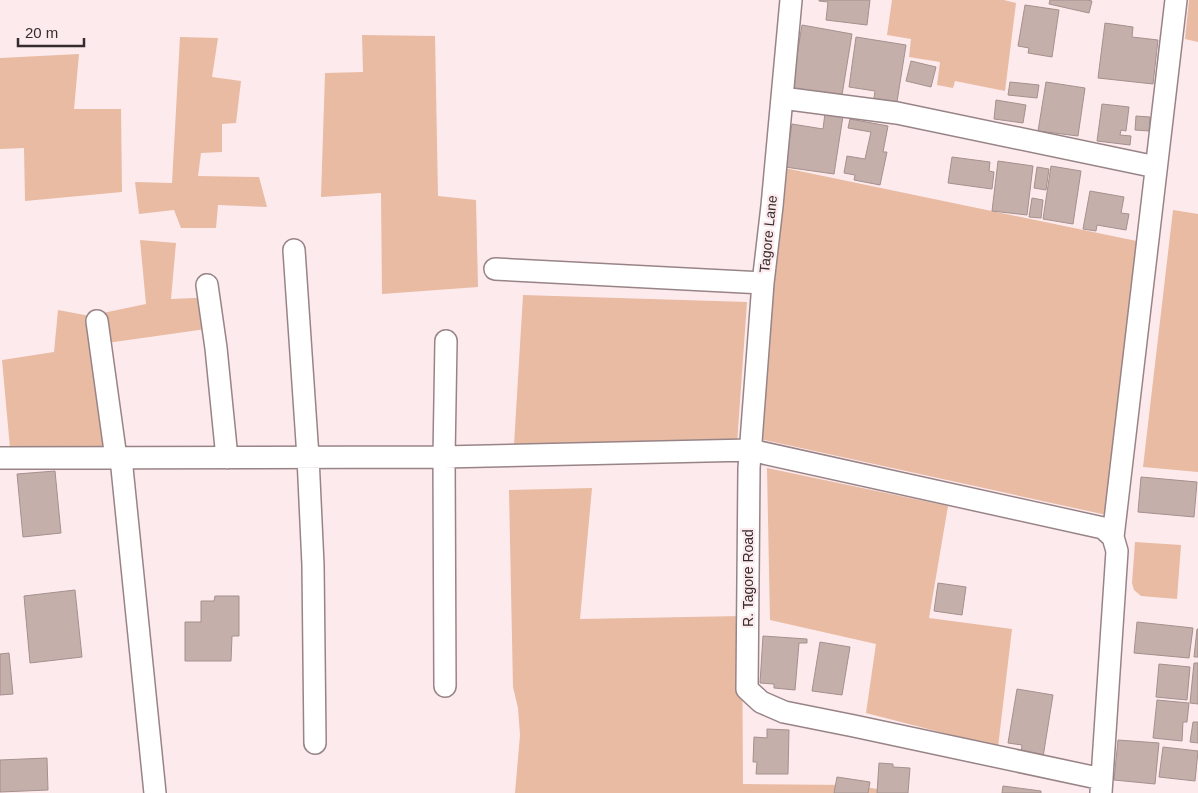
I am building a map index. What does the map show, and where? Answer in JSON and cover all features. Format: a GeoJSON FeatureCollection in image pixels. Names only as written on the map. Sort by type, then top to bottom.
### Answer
{"type":"FeatureCollection","features":[{"type":"Feature","properties":{"kind":"street","name":"Tagore Lane"},"geometry":{"type":"LineString","coordinates":[[749,459],[763,283],[791,0]]}},
{"type":"Feature","properties":{"kind":"street"},"geometry":{"type":"LineString","coordinates":[[1101,786],[1117,551],[1113,538],[1176,0]]}},
{"type":"Feature","properties":{"kind":"street"},"geometry":{"type":"LineString","coordinates":[[782,98],[897,113],[1156,167]]}},
{"type":"Feature","properties":{"kind":"street"},"geometry":{"type":"LineString","coordinates":[[294,250],[313,565],[315,743]]}},
{"type":"Feature","properties":{"kind":"street"},"geometry":{"type":"LineString","coordinates":[[495,270],[763,283]]}},
{"type":"Feature","properties":{"kind":"street"},"geometry":{"type":"LineString","coordinates":[[207,285],[216,348],[227,458]]}},
{"type":"Feature","properties":{"kind":"street"},"geometry":{"type":"LineString","coordinates":[[97,321],[118,458],[155,793]]}},
{"type":"Feature","properties":{"kind":"street"},"geometry":{"type":"LineString","coordinates":[[445,686],[444,457],[446,341]]}},
{"type":"Feature","properties":{"kind":"street"},"geometry":{"type":"LineString","coordinates":[[0,458],[444,457],[749,459],[1103,528],[1113,538]]}},
{"type":"Feature","properties":{"kind":"street","name":"R. Tagore Road"},"geometry":{"type":"LineString","coordinates":[[749,459],[747,689],[761,702],[784,712],[854,726],[1101,786]]}},
{"type":"Feature","properties":{"kind":"shaded area"},"geometry":{"type":"Polygon","coordinates":[[[892,0],[1004,0],[1016,3],[1005,91],[955,81],[953,88],[937,85],[940,62],[909,57],[911,39],[887,35],[892,0]]]}},
{"type":"Feature","properties":{"kind":"shaded area"},"geometry":{"type":"Polygon","coordinates":[[[1189,0],[1198,0],[1198,42],[1185,39],[1189,0]]]}},
{"type":"Feature","properties":{"kind":"shaded area"},"geometry":{"type":"Polygon","coordinates":[[[362,35],[435,36],[438,196],[476,200],[478,287],[382,294],[381,193],[321,197],[325,73],[363,72],[362,35]]]}},
{"type":"Feature","properties":{"kind":"shaded area"},"geometry":{"type":"Polygon","coordinates":[[[180,37],[218,38],[212,77],[241,81],[236,123],[222,124],[222,152],[201,153],[198,176],[259,177],[267,207],[218,205],[216,228],[181,228],[174,210],[139,214],[135,182],[172,183],[180,37]]]}},
{"type":"Feature","properties":{"kind":"shaded area"},"geometry":{"type":"Polygon","coordinates":[[[79,54],[74,109],[121,109],[122,192],[25,201],[24,148],[0,149],[0,58],[79,54]]]}},
{"type":"Feature","properties":{"kind":"shaded area"},"geometry":{"type":"Polygon","coordinates":[[[775,166],[1151,244],[1111,516],[751,437],[775,166]]]}},
{"type":"Feature","properties":{"kind":"shaded area"},"geometry":{"type":"Polygon","coordinates":[[[1173,210],[1198,214],[1198,472],[1143,467],[1173,210]]]}},
{"type":"Feature","properties":{"kind":"shaded area"},"geometry":{"type":"Polygon","coordinates":[[[140,240],[176,243],[171,299],[216,297],[213,328],[107,343],[98,314],[146,304],[140,240]]]}},
{"type":"Feature","properties":{"kind":"shaded area"},"geometry":{"type":"Polygon","coordinates":[[[523,295],[747,302],[737,444],[514,445],[523,295]]]}},
{"type":"Feature","properties":{"kind":"shaded area"},"geometry":{"type":"Polygon","coordinates":[[[58,310],[90,316],[111,451],[11,459],[2,360],[54,352],[58,310]]]}},
{"type":"Feature","properties":{"kind":"shaded area"},"geometry":{"type":"Polygon","coordinates":[[[767,468],[948,506],[929,618],[1012,629],[998,747],[866,713],[876,644],[770,620],[767,468]]]}},
{"type":"Feature","properties":{"kind":"shaded area"},"geometry":{"type":"Polygon","coordinates":[[[592,488],[580,619],[742,616],[743,784],[851,785],[904,793],[515,793],[520,735],[518,708],[513,687],[509,490],[592,488]]]}},
{"type":"Feature","properties":{"kind":"shaded area"},"geometry":{"type":"Polygon","coordinates":[[[1135,542],[1181,545],[1177,599],[1141,596],[1134,590],[1132,583],[1135,542]]]}},
{"type":"Feature","properties":{"kind":"building"},"geometry":{"type":"Polygon","coordinates":[[[819,0],[870,0],[867,25],[826,20],[828,2],[819,0]]]}},
{"type":"Feature","properties":{"kind":"building"},"geometry":{"type":"Polygon","coordinates":[[[1050,0],[1092,1],[1089,13],[1049,4],[1050,0]]]}},
{"type":"Feature","properties":{"kind":"building"},"geometry":{"type":"Polygon","coordinates":[[[1025,5],[1059,10],[1052,57],[1028,53],[1029,48],[1018,46],[1025,5]]]}},
{"type":"Feature","properties":{"kind":"building"},"geometry":{"type":"Polygon","coordinates":[[[1105,23],[1133,27],[1132,37],[1158,40],[1153,84],[1098,78],[1105,23]]]}},
{"type":"Feature","properties":{"kind":"building"},"geometry":{"type":"Polygon","coordinates":[[[802,25],[852,34],[841,101],[791,92],[802,25]]]}},
{"type":"Feature","properties":{"kind":"building"},"geometry":{"type":"Polygon","coordinates":[[[856,37],[906,45],[896,108],[873,105],[875,91],[849,87],[856,37]]]}},
{"type":"Feature","properties":{"kind":"building"},"geometry":{"type":"Polygon","coordinates":[[[911,61],[936,67],[931,87],[906,81],[911,61]]]}},
{"type":"Feature","properties":{"kind":"building"},"geometry":{"type":"Polygon","coordinates":[[[1010,82],[1039,85],[1037,98],[1008,95],[1010,82]]]}},
{"type":"Feature","properties":{"kind":"building"},"geometry":{"type":"Polygon","coordinates":[[[1046,82],[1085,88],[1078,136],[1038,131],[1046,82]]]}},
{"type":"Feature","properties":{"kind":"building"},"geometry":{"type":"Polygon","coordinates":[[[996,100],[1026,105],[1023,123],[994,119],[996,100]]]}},
{"type":"Feature","properties":{"kind":"building"},"geometry":{"type":"Polygon","coordinates":[[[1102,104],[1129,107],[1126,131],[1121,130],[1120,135],[1131,136],[1130,145],[1097,141],[1102,104]]]}},
{"type":"Feature","properties":{"kind":"building"},"geometry":{"type":"Polygon","coordinates":[[[825,113],[843,116],[834,174],[785,167],[792,124],[823,129],[825,113]]]}},
{"type":"Feature","properties":{"kind":"building"},"geometry":{"type":"Polygon","coordinates":[[[1136,116],[1150,117],[1149,131],[1135,130],[1136,116]]]}},
{"type":"Feature","properties":{"kind":"building"},"geometry":{"type":"Polygon","coordinates":[[[850,119],[888,126],[883,152],[887,152],[880,185],[854,180],[855,175],[844,173],[847,156],[865,159],[871,132],[848,128],[850,119]]]}},
{"type":"Feature","properties":{"kind":"building"},"geometry":{"type":"Polygon","coordinates":[[[952,157],[990,162],[989,171],[994,172],[992,189],[948,183],[952,157]]]}},
{"type":"Feature","properties":{"kind":"building"},"geometry":{"type":"Polygon","coordinates":[[[998,161],[1033,166],[1027,215],[992,211],[998,161]]]}},
{"type":"Feature","properties":{"kind":"building"},"geometry":{"type":"Polygon","coordinates":[[[1051,166],[1081,171],[1073,224],[1043,219],[1051,166]]]}},
{"type":"Feature","properties":{"kind":"building"},"geometry":{"type":"Polygon","coordinates":[[[1037,167],[1049,169],[1046,190],[1034,188],[1037,167]]]}},
{"type":"Feature","properties":{"kind":"building"},"geometry":{"type":"Polygon","coordinates":[[[1090,191],[1124,197],[1121,213],[1129,214],[1126,230],[1097,225],[1096,231],[1083,229],[1090,191]]]}},
{"type":"Feature","properties":{"kind":"building"},"geometry":{"type":"Polygon","coordinates":[[[1032,198],[1043,200],[1041,218],[1029,217],[1032,198]]]}},
{"type":"Feature","properties":{"kind":"building"},"geometry":{"type":"Polygon","coordinates":[[[55,471],[61,533],[23,537],[17,474],[55,471]]]}},
{"type":"Feature","properties":{"kind":"building"},"geometry":{"type":"Polygon","coordinates":[[[1141,477],[1197,482],[1194,517],[1138,512],[1141,477]]]}},
{"type":"Feature","properties":{"kind":"building"},"geometry":{"type":"Polygon","coordinates":[[[938,583],[966,587],[962,615],[934,611],[938,583]]]}},
{"type":"Feature","properties":{"kind":"building"},"geometry":{"type":"Polygon","coordinates":[[[75,590],[82,657],[30,663],[24,596],[75,590]]]}},
{"type":"Feature","properties":{"kind":"building"},"geometry":{"type":"Polygon","coordinates":[[[215,596],[239,596],[239,636],[232,636],[231,661],[185,661],[185,622],[201,622],[201,601],[214,601],[215,596]]]}},
{"type":"Feature","properties":{"kind":"building"},"geometry":{"type":"Polygon","coordinates":[[[1137,622],[1193,628],[1189,658],[1134,653],[1137,622]]]}},
{"type":"Feature","properties":{"kind":"building"},"geometry":{"type":"Polygon","coordinates":[[[1197,629],[1198,657],[1194,657],[1197,629]]]}},
{"type":"Feature","properties":{"kind":"building"},"geometry":{"type":"Polygon","coordinates":[[[763,636],[807,639],[807,643],[799,643],[795,690],[774,688],[774,684],[760,683],[763,636]]]}},
{"type":"Feature","properties":{"kind":"building"},"geometry":{"type":"Polygon","coordinates":[[[820,642],[850,647],[842,695],[812,691],[820,642]]]}},
{"type":"Feature","properties":{"kind":"building"},"geometry":{"type":"Polygon","coordinates":[[[9,653],[13,694],[0,695],[0,654],[9,653]]]}},
{"type":"Feature","properties":{"kind":"building"},"geometry":{"type":"Polygon","coordinates":[[[1194,663],[1198,663],[1198,704],[1190,703],[1194,663]]]}},
{"type":"Feature","properties":{"kind":"building"},"geometry":{"type":"Polygon","coordinates":[[[1159,664],[1190,667],[1187,700],[1156,697],[1159,664]]]}},
{"type":"Feature","properties":{"kind":"building"},"geometry":{"type":"Polygon","coordinates":[[[1017,689],[1053,695],[1043,757],[1021,753],[1022,745],[1008,743],[1017,689]]]}},
{"type":"Feature","properties":{"kind":"building"},"geometry":{"type":"Polygon","coordinates":[[[1157,700],[1189,703],[1187,722],[1183,722],[1182,741],[1153,738],[1157,700]]]}},
{"type":"Feature","properties":{"kind":"building"},"geometry":{"type":"Polygon","coordinates":[[[1193,722],[1198,722],[1198,743],[1190,742],[1193,722]]]}},
{"type":"Feature","properties":{"kind":"building"},"geometry":{"type":"Polygon","coordinates":[[[767,729],[789,730],[788,774],[756,774],[757,762],[753,762],[754,737],[767,738],[767,729]]]}},
{"type":"Feature","properties":{"kind":"building"},"geometry":{"type":"Polygon","coordinates":[[[1118,740],[1159,743],[1155,784],[1114,780],[1118,740]]]}},
{"type":"Feature","properties":{"kind":"building"},"geometry":{"type":"Polygon","coordinates":[[[1163,747],[1198,751],[1195,781],[1159,777],[1163,747]]]}},
{"type":"Feature","properties":{"kind":"building"},"geometry":{"type":"Polygon","coordinates":[[[47,758],[48,790],[0,792],[0,760],[47,758]]]}},
{"type":"Feature","properties":{"kind":"building"},"geometry":{"type":"Polygon","coordinates":[[[879,763],[893,764],[893,767],[910,768],[908,793],[877,793],[879,763]]]}},
{"type":"Feature","properties":{"kind":"building"},"geometry":{"type":"Polygon","coordinates":[[[837,777],[870,782],[868,793],[834,793],[837,777]]]}},
{"type":"Feature","properties":{"kind":"building"},"geometry":{"type":"Polygon","coordinates":[[[1003,786],[1041,791],[1041,793],[1002,793],[1003,786]]]}}]}
